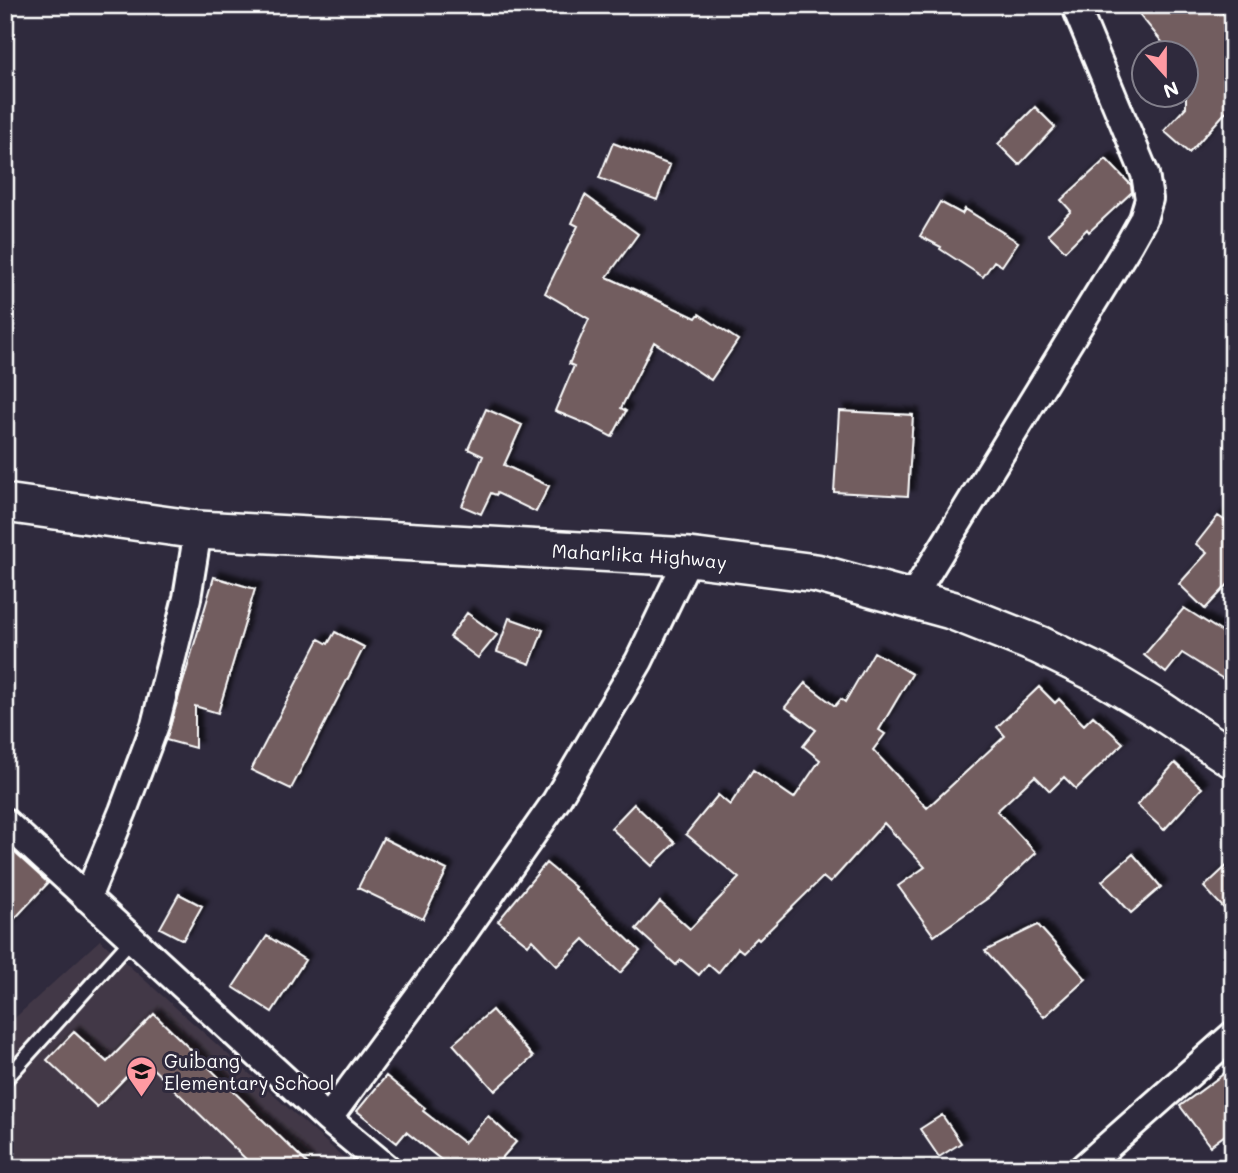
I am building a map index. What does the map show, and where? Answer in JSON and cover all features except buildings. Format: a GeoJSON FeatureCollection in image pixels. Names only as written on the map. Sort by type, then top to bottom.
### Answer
{"type":"FeatureCollection","features":[{"type":"Feature","properties":{"kind":"main road","name":"Maharlika Highway"},"geometry":{"type":"LineString","coordinates":[[5,503],[198,530],[690,558],[816,573],[951,610],[1026,640],[1099,674],[1233,758]]}},
{"type":"Feature","properties":{"kind":"street"},"geometry":{"type":"LineString","coordinates":[[912,598],[1129,244],[1143,219],[1149,199],[1145,174],[1074,5]]}},
{"type":"Feature","properties":{"kind":"street"},"geometry":{"type":"LineString","coordinates":[[87,898],[155,725],[187,598],[198,530]]}},
{"type":"Feature","properties":{"kind":"street"},"geometry":{"type":"LineString","coordinates":[[328,1119],[434,975],[556,801],[639,661],[690,558]]}},
{"type":"Feature","properties":{"kind":"street"},"geometry":{"type":"LineString","coordinates":[[5,822],[328,1119],[387,1168]]}},
{"type":"Feature","properties":{"kind":"street"},"geometry":{"type":"LineString","coordinates":[[1083,1168],[1233,1035]]}},
{"type":"Feature","properties":{"kind":"lane"},"geometry":{"type":"LineString","coordinates":[[5,1080],[132,939]]}},
{"type":"Feature","properties":{"kind":"shaded area","name":"Guibang Elementary School"},"geometry":{"type":"Polygon","coordinates":[[[100,940],[355,1168],[5,1168],[5,1027],[100,940]]]}},
{"type":"Feature","properties":{"kind":"place","name":"Guibang Elementary School"},"geometry":{"type":"Point","coordinates":[141,1098]}}]}
